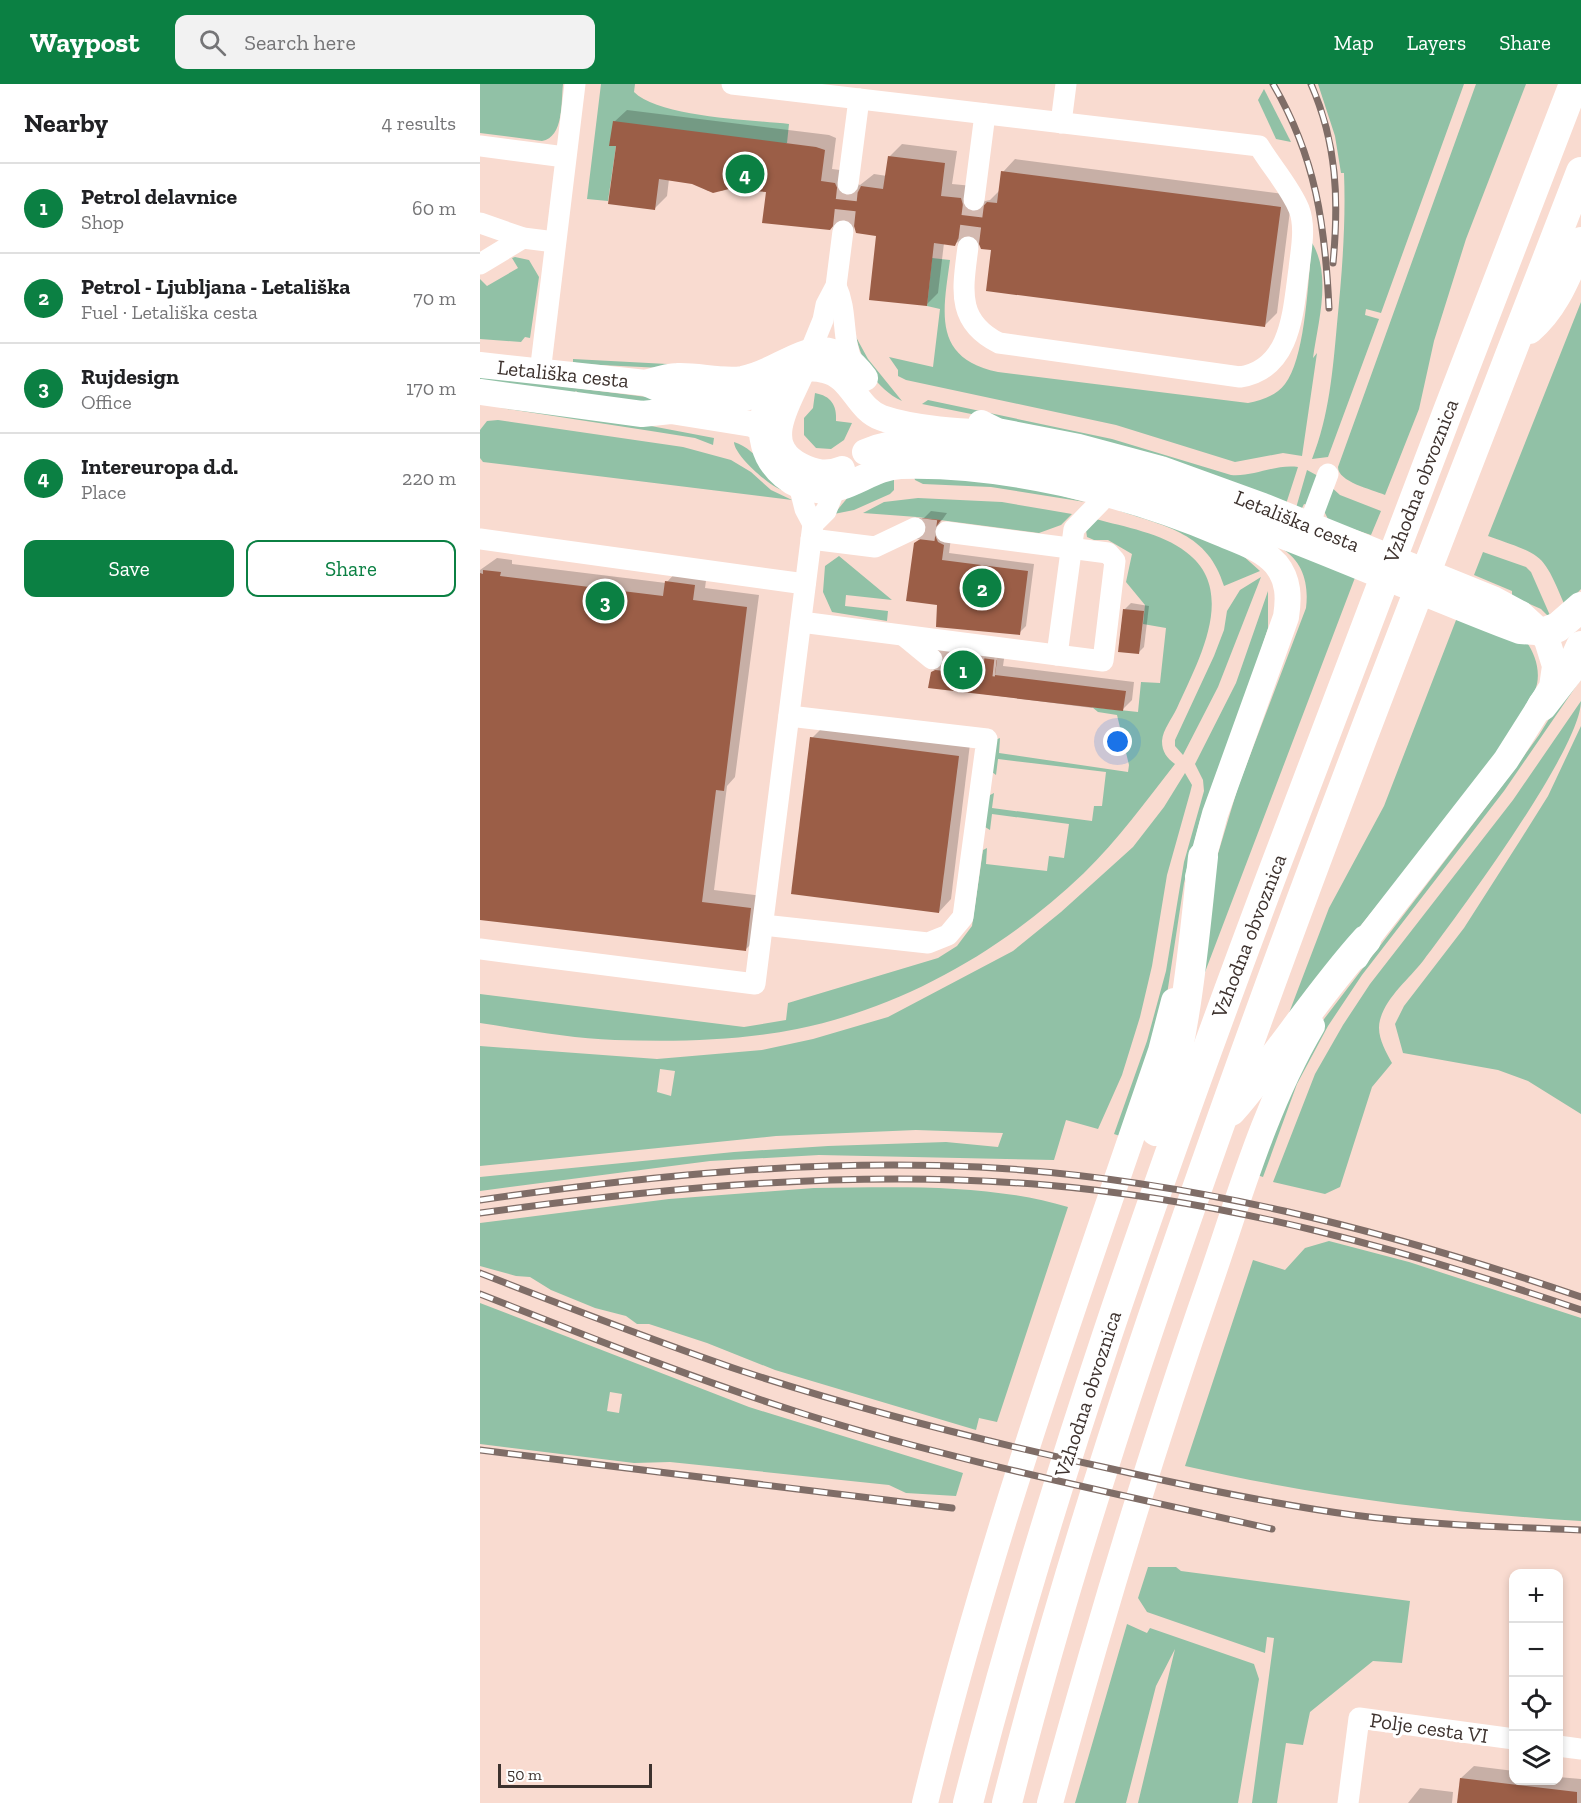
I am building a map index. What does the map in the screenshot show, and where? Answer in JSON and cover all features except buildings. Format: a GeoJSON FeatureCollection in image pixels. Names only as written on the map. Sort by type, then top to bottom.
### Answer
{"type":"FeatureCollection","features":[{"type":"Feature","properties":{"kind":"highway","name":"Vzhodna obvoznica"},"geometry":{"type":"LineString","coordinates":[[968,1803],[1036,1558],[1122,1288],[1227,990],[1574,84]]}},
{"type":"Feature","properties":{"kind":"highway","name":"Vzhodna obvoznica"},"geometry":{"type":"LineString","coordinates":[[1007,1803],[1110,1447],[1220,1124],[1320,849],[1581,172]]}},
{"type":"Feature","properties":{"kind":"highway"},"geometry":{"type":"LineString","coordinates":[[1517,338],[1545,312],[1560,291],[1581,242]]}},
{"type":"Feature","properties":{"kind":"highway"},"geometry":{"type":"LineString","coordinates":[[1543,633],[1558,627],[1581,607]]}},
{"type":"Feature","properties":{"kind":"highway"},"geometry":{"type":"LineString","coordinates":[[1542,706],[1570,670],[1581,646]]}},
{"type":"Feature","properties":{"kind":"highway"},"geometry":{"type":"LineString","coordinates":[[1122,1288],[1123,1242],[1128,1214],[1166,1103],[1177,1053],[1191,971],[1203,857]]}},
{"type":"Feature","properties":{"kind":"highway"},"geometry":{"type":"LineString","coordinates":[[1220,1124],[1255,1084],[1333,976],[1366,940]]}},
{"type":"Feature","properties":{"kind":"main road"},"geometry":{"type":"LineString","coordinates":[[769,438],[781,417],[806,360],[836,354],[853,364]]}},
{"type":"Feature","properties":{"kind":"main road","name":"Letališka cesta"},"geometry":{"type":"LineString","coordinates":[[646,383],[675,376],[742,379],[765,372],[791,357],[806,360],[819,369],[842,377],[863,405],[878,417],[975,433],[997,431]]}},
{"type":"Feature","properties":{"kind":"main road","name":"Letališka cesta"},"geometry":{"type":"LineString","coordinates":[[480,365],[646,383],[673,395],[732,400],[771,393],[806,360]]}},
{"type":"Feature","properties":{"kind":"main road","name":"Letališka cesta"},"geometry":{"type":"LineString","coordinates":[[853,364],[872,390],[892,406],[977,422],[997,431],[1129,460],[1219,489],[1309,525],[1334,545]]}},
{"type":"Feature","properties":{"kind":"main road","name":"Letališka cesta"},"geometry":{"type":"LineString","coordinates":[[839,479],[865,452],[876,431],[878,417],[872,390]]}},
{"type":"Feature","properties":{"kind":"main road","name":"Letališka cesta"},"geometry":{"type":"LineString","coordinates":[[480,392],[642,414],[671,411],[769,438]]}},
{"type":"Feature","properties":{"kind":"main road"},"geometry":{"type":"LineString","coordinates":[[771,393],[769,438],[776,467],[799,485],[815,490],[839,479],[904,466],[988,472],[1055,483],[1106,495],[1202,525],[1253,548],[1275,564],[1286,583],[1288,603],[1282,633],[1215,814],[1203,857],[1161,1051],[1031,1433],[969,1639],[925,1803]]}},
{"type":"Feature","properties":{"kind":"main road"},"geometry":{"type":"LineString","coordinates":[[769,438],[799,465],[839,479]]}},
{"type":"Feature","properties":{"kind":"main road","name":"Letališka cesta"},"geometry":{"type":"LineString","coordinates":[[865,452],[882,445],[907,442],[1004,453],[1128,480],[1334,545],[1490,608],[1521,614],[1543,633]]}},
{"type":"Feature","properties":{"kind":"main road"},"geometry":{"type":"LineString","coordinates":[[1136,504],[1221,510]]}},
{"type":"Feature","properties":{"kind":"main road"},"geometry":{"type":"LineString","coordinates":[[1050,1803],[1123,1548],[1187,1347],[1261,1134],[1291,1062],[1366,940],[1506,760],[1542,706],[1552,687],[1555,672],[1550,646],[1543,633]]}},
{"type":"Feature","properties":{"kind":"street"},"geometry":{"type":"LineString","coordinates":[[540,372],[574,84]]}},
{"type":"Feature","properties":{"kind":"street"},"geometry":{"type":"LineString","coordinates":[[732,84],[1259,146],[1299,210],[1303,235],[1291,324],[1276,357],[1252,375],[1240,377],[999,343],[986,336],[974,323],[965,307],[963,290],[968,247]]}},
{"type":"Feature","properties":{"kind":"street"},"geometry":{"type":"LineString","coordinates":[[1061,123],[1066,84]]}},
{"type":"Feature","properties":{"kind":"street"},"geometry":{"type":"LineString","coordinates":[[848,184],[859,99]]}},
{"type":"Feature","properties":{"kind":"street"},"geometry":{"type":"LineString","coordinates":[[974,200],[985,114]]}},
{"type":"Feature","properties":{"kind":"street"},"geometry":{"type":"LineString","coordinates":[[480,146],[565,157]]}},
{"type":"Feature","properties":{"kind":"street"},"geometry":{"type":"LineString","coordinates":[[480,223],[523,238],[555,242]]}},
{"type":"Feature","properties":{"kind":"street"},"geometry":{"type":"LineString","coordinates":[[806,360],[824,320],[826,305],[836,286],[843,231]]}},
{"type":"Feature","properties":{"kind":"street"},"geometry":{"type":"LineString","coordinates":[[480,264],[523,238]]}},
{"type":"Feature","properties":{"kind":"street"},"geometry":{"type":"LineString","coordinates":[[836,286],[844,303],[843,332],[853,364]]}},
{"type":"Feature","properties":{"kind":"street"},"geometry":{"type":"LineString","coordinates":[[1309,525],[1329,474]]}},
{"type":"Feature","properties":{"kind":"street","name":"Letališka cesta"},"geometry":{"type":"LineString","coordinates":[[812,532],[826,511],[839,479]]}},
{"type":"Feature","properties":{"kind":"street"},"geometry":{"type":"LineString","coordinates":[[480,949],[755,984],[812,532],[799,485]]}},
{"type":"Feature","properties":{"kind":"street"},"geometry":{"type":"LineString","coordinates":[[1057,655],[1074,529],[1106,495]]}},
{"type":"Feature","properties":{"kind":"street"},"geometry":{"type":"LineString","coordinates":[[812,532],[875,547],[915,528]]}},
{"type":"Feature","properties":{"kind":"street"},"geometry":{"type":"LineString","coordinates":[[801,622],[1103,661],[1115,561],[1108,553],[946,532]]}},
{"type":"Feature","properties":{"kind":"street"},"geometry":{"type":"LineString","coordinates":[[480,539],[805,584]]}},
{"type":"Feature","properties":{"kind":"street"},"geometry":{"type":"LineString","coordinates":[[904,635],[932,659]]}},
{"type":"Feature","properties":{"kind":"street"},"geometry":{"type":"LineString","coordinates":[[996,666],[1017,650]]}},
{"type":"Feature","properties":{"kind":"street"},"geometry":{"type":"LineString","coordinates":[[763,925],[928,943],[948,934],[963,917],[987,739],[789,716]]}},
{"type":"Feature","properties":{"kind":"street","name":"Polje cesta VI"},"geometry":{"type":"LineString","coordinates":[[1348,1803],[1359,1718],[1509,1738]]}},
{"type":"Feature","properties":{"kind":"street"},"geometry":{"type":"LineString","coordinates":[[1563,1747],[1581,1749]]}},
{"type":"Feature","properties":{"kind":"green space"},"geometry":{"type":"Polygon","coordinates":[[[480,84],[563,84],[560,118],[554,133],[542,141],[480,133],[480,84]]]}},
{"type":"Feature","properties":{"kind":"green space"},"geometry":{"type":"Polygon","coordinates":[[[601,84],[635,84],[634,92],[646,100],[684,112],[789,124],[787,143],[610,145],[616,146],[608,201],[587,199],[601,84]]]}},
{"type":"Feature","properties":{"kind":"green space"},"geometry":{"type":"Polygon","coordinates":[[[1318,84],[1464,84],[1381,313],[1366,309],[1365,315],[1379,319],[1328,457],[1312,459],[1323,427],[1332,375],[1342,267],[1344,211],[1344,173],[1341,173],[1335,136],[1318,84]]]}},
{"type":"Feature","properties":{"kind":"green space"},"geometry":{"type":"Polygon","coordinates":[[[1476,84],[1526,84],[1466,239],[1434,341],[1419,409],[1385,495],[1349,481],[1339,472],[1338,467],[1476,84]]]}},
{"type":"Feature","properties":{"kind":"green space"},"geometry":{"type":"Polygon","coordinates":[[[1264,89],[1291,142],[1276,139],[1258,100],[1264,89]]]}},
{"type":"Feature","properties":{"kind":"green space"},"geometry":{"type":"Polygon","coordinates":[[[1312,243],[1321,269],[1322,299],[1313,358],[1317,353],[1302,456],[1283,453],[1235,462],[1116,425],[906,380],[898,376],[898,370],[889,357],[933,367],[940,309],[927,306],[932,258],[950,260],[945,297],[947,330],[952,344],[962,356],[977,365],[998,372],[1253,402],[1277,392],[1285,384],[1298,356],[1305,316],[1312,243]]]}},
{"type":"Feature","properties":{"kind":"green space"},"geometry":{"type":"Polygon","coordinates":[[[512,258],[529,260],[539,277],[530,338],[525,337],[521,342],[480,339],[480,279],[487,286],[518,268],[512,258]]]}},
{"type":"Feature","properties":{"kind":"green space"},"geometry":{"type":"Polygon","coordinates":[[[1581,302],[1581,589],[1565,606],[1551,575],[1538,558],[1530,552],[1488,536],[1581,302]]]}},
{"type":"Feature","properties":{"kind":"green space"},"geometry":{"type":"Polygon","coordinates":[[[856,337],[868,359],[902,401],[877,382],[862,357],[856,337]]]}},
{"type":"Feature","properties":{"kind":"green space"},"geometry":{"type":"Polygon","coordinates":[[[573,359],[724,367],[723,371],[580,364],[573,362],[573,359]]]}},
{"type":"Feature","properties":{"kind":"green space"},"geometry":{"type":"Polygon","coordinates":[[[480,376],[718,406],[718,411],[579,394],[576,391],[573,394],[480,382],[480,376]]]}},
{"type":"Feature","properties":{"kind":"green space"},"geometry":{"type":"Polygon","coordinates":[[[815,393],[825,396],[832,402],[836,421],[852,423],[844,440],[831,449],[816,448],[804,435],[804,418],[813,408],[815,393]]]}},
{"type":"Feature","properties":{"kind":"green space"},"geometry":{"type":"Polygon","coordinates":[[[928,400],[1112,439],[1231,475],[1281,467],[1298,467],[1286,504],[1026,425],[922,404],[928,400]]]}},
{"type":"Feature","properties":{"kind":"green space"},"geometry":{"type":"Polygon","coordinates":[[[501,408],[651,426],[714,438],[713,445],[695,438],[501,408]]]}},
{"type":"Feature","properties":{"kind":"green space"},"geometry":{"type":"Polygon","coordinates":[[[498,420],[683,447],[731,460],[751,472],[771,490],[792,500],[483,462],[480,458],[480,430],[487,421],[498,420]]]}},
{"type":"Feature","properties":{"kind":"green space"},"geometry":{"type":"Polygon","coordinates":[[[734,442],[756,456],[782,490],[769,483],[753,469],[740,454],[734,442]]]}},
{"type":"Feature","properties":{"kind":"green space"},"geometry":{"type":"Polygon","coordinates":[[[1307,470],[1320,477],[1311,506],[1304,504],[1301,510],[1296,508],[1307,470]]]}},
{"type":"Feature","properties":{"kind":"green space"},"geometry":{"type":"Polygon","coordinates":[[[913,474],[1004,480],[1085,502],[991,487],[923,484],[915,480],[913,474]]]}},
{"type":"Feature","properties":{"kind":"green space"},"geometry":{"type":"Polygon","coordinates":[[[894,475],[894,490],[890,494],[854,510],[834,514],[849,496],[894,475]]]}},
{"type":"Feature","properties":{"kind":"green space"},"geometry":{"type":"Polygon","coordinates":[[[1330,486],[1340,495],[1381,511],[1371,535],[1329,521],[1323,509],[1330,486]]]}},
{"type":"Feature","properties":{"kind":"green space"},"geometry":{"type":"Polygon","coordinates":[[[918,498],[1002,502],[1072,514],[1061,525],[1039,533],[917,517],[863,513],[884,502],[918,498]]]}},
{"type":"Feature","properties":{"kind":"green space"},"geometry":{"type":"Polygon","coordinates":[[[1120,511],[1131,511],[1241,554],[1260,571],[1224,586],[1208,554],[1196,543],[1169,528],[1120,511]]]}},
{"type":"Feature","properties":{"kind":"green space"},"geometry":{"type":"Polygon","coordinates":[[[1096,519],[1154,535],[1186,552],[1202,568],[1210,586],[1212,607],[1203,649],[1162,741],[1164,752],[1175,764],[1108,847],[1053,901],[987,950],[914,990],[837,1019],[797,1029],[729,1038],[638,1041],[581,1037],[480,1023],[480,994],[744,1027],[786,1020],[788,1003],[938,958],[957,946],[972,926],[983,850],[987,848],[986,864],[1047,871],[1049,856],[1064,858],[1069,824],[992,814],[990,830],[985,827],[988,796],[994,793],[992,808],[1092,821],[1094,806],[1102,806],[1106,772],[998,759],[996,775],[992,772],[995,740],[1000,738],[999,753],[1128,772],[1129,765],[1117,715],[1098,712],[1092,707],[1138,712],[1141,682],[1160,683],[1166,628],[1143,624],[1145,605],[1126,582],[1132,554],[1108,540],[1094,540],[1087,537],[1086,530],[1096,519]]]}},
{"type":"Feature","properties":{"kind":"green space"},"geometry":{"type":"Polygon","coordinates":[[[1281,548],[1356,575],[1202,980],[1217,857],[1238,787],[1306,608],[1303,574],[1295,559],[1281,548]]]}},
{"type":"Feature","properties":{"kind":"green space"},"geometry":{"type":"Polygon","coordinates":[[[1483,552],[1526,567],[1531,572],[1552,620],[1541,609],[1512,596],[1512,591],[1474,575],[1483,552]]]}},
{"type":"Feature","properties":{"kind":"green space"},"geometry":{"type":"Polygon","coordinates":[[[839,556],[892,600],[846,595],[845,606],[888,611],[887,621],[832,612],[823,592],[825,566],[839,556]]]}},
{"type":"Feature","properties":{"kind":"green space"},"geometry":{"type":"Polygon","coordinates":[[[1261,577],[1218,687],[1183,755],[1175,746],[1175,740],[1214,656],[1224,630],[1227,611],[1240,590],[1261,577]]]}},
{"type":"Feature","properties":{"kind":"green space"},"geometry":{"type":"Polygon","coordinates":[[[1268,591],[1268,628],[1248,691],[1200,820],[1184,883],[1166,1001],[1120,1136],[1114,1134],[1147,1041],[1166,971],[1184,862],[1204,791],[1203,780],[1195,764],[1236,683],[1268,591]]]}},
{"type":"Feature","properties":{"kind":"green space"},"geometry":{"type":"Polygon","coordinates":[[[1458,615],[1526,641],[1537,667],[1538,678],[1533,696],[1504,743],[1462,799],[1289,1013],[1329,908],[1384,806],[1458,615]]]}},
{"type":"Feature","properties":{"kind":"green space"},"geometry":{"type":"Polygon","coordinates":[[[1581,679],[1504,791],[1362,975],[1328,1026],[1297,1084],[1263,1177],[1254,1174],[1321,1023],[1499,790],[1539,735],[1567,690],[1581,679]]]}},
{"type":"Feature","properties":{"kind":"green space"},"geometry":{"type":"Polygon","coordinates":[[[1581,701],[1576,724],[1561,756],[1515,832],[1440,939],[1393,996],[1383,1012],[1379,1031],[1392,1063],[1372,1087],[1340,1187],[1325,1194],[1273,1182],[1315,1074],[1343,1025],[1370,984],[1513,800],[1581,701]]]}},
{"type":"Feature","properties":{"kind":"green space"},"geometry":{"type":"Polygon","coordinates":[[[1581,726],[1581,1114],[1528,1081],[1498,1070],[1403,1053],[1395,1024],[1404,1006],[1464,928],[1548,796],[1581,726]]]}},
{"type":"Feature","properties":{"kind":"green space"},"geometry":{"type":"Polygon","coordinates":[[[1185,773],[1192,785],[1167,875],[1152,966],[1140,1017],[1122,1075],[1098,1129],[1066,1120],[1054,1160],[819,1155],[710,1161],[480,1191],[480,1177],[734,1152],[946,1142],[998,1147],[1003,1133],[916,1130],[776,1136],[480,1166],[480,1046],[657,1059],[762,1050],[813,1039],[888,1017],[1013,951],[1061,912],[1133,847],[1164,807],[1185,773]],[[660,1069],[657,1092],[671,1096],[675,1071],[660,1069]]]}},
{"type":"Feature","properties":{"kind":"green space"},"geometry":{"type":"Polygon","coordinates":[[[910,1187],[974,1190],[1037,1199],[1068,1207],[997,1422],[979,1418],[976,1430],[775,1370],[707,1343],[649,1324],[637,1324],[626,1316],[595,1308],[551,1290],[530,1277],[516,1276],[480,1266],[480,1223],[669,1199],[814,1188],[910,1187]]]}},
{"type":"Feature","properties":{"kind":"green space"},"geometry":{"type":"Polygon","coordinates":[[[1329,1241],[1409,1262],[1581,1318],[1581,1521],[1382,1502],[1283,1486],[1185,1466],[1253,1260],[1285,1270],[1305,1248],[1329,1241]]]}},
{"type":"Feature","properties":{"kind":"green space"},"geometry":{"type":"Polygon","coordinates":[[[480,1303],[749,1407],[963,1473],[956,1496],[906,1493],[889,1485],[670,1462],[634,1463],[480,1444],[480,1303]],[[610,1392],[607,1411],[619,1413],[622,1394],[610,1392]]]}},
{"type":"Feature","properties":{"kind":"green space"},"geometry":{"type":"Polygon","coordinates":[[[1148,1567],[1176,1567],[1181,1571],[1410,1601],[1402,1663],[1373,1661],[1310,1712],[1303,1745],[1286,1743],[1277,1803],[1252,1803],[1274,1638],[1267,1637],[1265,1653],[1147,1612],[1138,1598],[1148,1567]]]}},
{"type":"Feature","properties":{"kind":"green space"},"geometry":{"type":"Polygon","coordinates":[[[1127,1624],[1147,1633],[1150,1628],[1254,1664],[1259,1679],[1238,1803],[1138,1803],[1175,1649],[1156,1686],[1126,1803],[1075,1803],[1127,1624]]]}},
{"type":"Feature","properties":{"kind":"tunnel"},"geometry":{"type":"LineString","coordinates":[[843,231],[848,184]]}},
{"type":"Feature","properties":{"kind":"tunnel"},"geometry":{"type":"LineString","coordinates":[[968,247],[974,200]]}},
{"type":"Feature","properties":{"kind":"tunnel"},"geometry":{"type":"LineString","coordinates":[[915,528],[946,532]]}},
{"type":"Feature","properties":{"kind":"tunnel"},"geometry":{"type":"LineString","coordinates":[[932,659],[996,666]]}},
{"type":"Feature","properties":{"kind":"railway"},"geometry":{"type":"LineString","coordinates":[[1273,84],[1288,111],[1299,138],[1316,192],[1325,248],[1329,308]]}},
{"type":"Feature","properties":{"kind":"railway"},"geometry":{"type":"LineString","coordinates":[[1311,84],[1326,128],[1334,172],[1336,217],[1333,263]]}},
{"type":"Feature","properties":{"kind":"railway"},"geometry":{"type":"LineString","coordinates":[[480,1200],[667,1177],[854,1165],[979,1167],[1056,1173],[1209,1195],[1284,1211],[1433,1250],[1581,1297]]}},
{"type":"Feature","properties":{"kind":"railway"},"geometry":{"type":"LineString","coordinates":[[480,1213],[621,1195],[762,1183],[904,1179],[1046,1185],[1183,1203],[1317,1231],[1450,1267],[1581,1310]]}},
{"type":"Feature","properties":{"kind":"railway"},"geometry":{"type":"LineString","coordinates":[[480,1273],[643,1336],[788,1386],[926,1425],[1019,1448],[1202,1489],[1323,1511],[1438,1523],[1581,1530]]}},
{"type":"Feature","properties":{"kind":"railway"},"geometry":{"type":"LineString","coordinates":[[480,1294],[641,1357],[804,1414],[920,1447],[1037,1476],[1272,1529]]}},
{"type":"Feature","properties":{"kind":"railway"},"geometry":{"type":"LineString","coordinates":[[480,1450],[952,1508]]}},
{"type":"Feature","properties":{"kind":"place","name":"Intereuropa d.d."},"geometry":{"type":"Point","coordinates":[745,174]}},
{"type":"Feature","properties":{"kind":"place","name":"Petrol - Ljubljana - Letališka"},"geometry":{"type":"Point","coordinates":[982,588]}},
{"type":"Feature","properties":{"kind":"place","name":"Rujdesign"},"geometry":{"type":"Point","coordinates":[605,601]}},
{"type":"Feature","properties":{"kind":"place","name":"Petrol delavnice"},"geometry":{"type":"Point","coordinates":[963,670]}}]}
